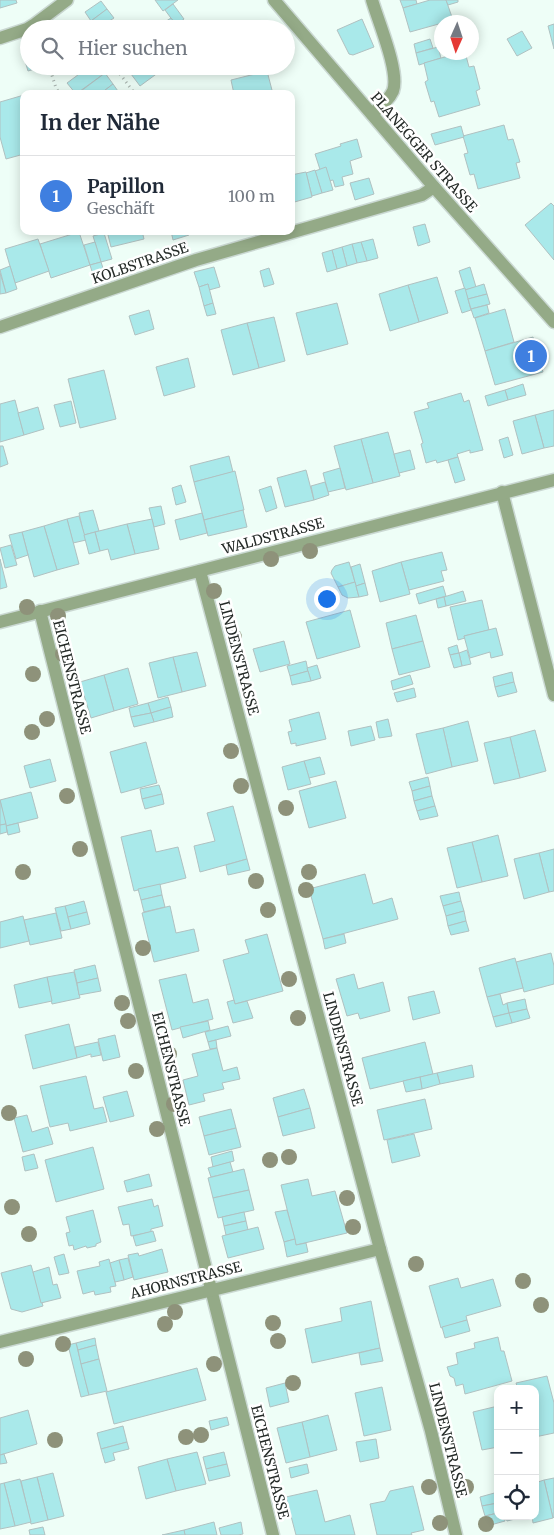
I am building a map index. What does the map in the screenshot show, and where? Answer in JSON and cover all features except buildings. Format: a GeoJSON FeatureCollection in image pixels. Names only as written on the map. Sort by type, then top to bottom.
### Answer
{"type":"FeatureCollection","features":[{"type":"Feature","properties":{"kind":"street"},"geometry":{"type":"LineString","coordinates":[[40,20],[68,0]]}},
{"type":"Feature","properties":{"kind":"street","name":"PLANEGGER STRASSE"},"geometry":{"type":"LineString","coordinates":[[274,0],[291,20]]}},
{"type":"Feature","properties":{"kind":"street"},"geometry":{"type":"LineString","coordinates":[[372,0],[391,59],[395,82],[389,98],[372,114]]}},
{"type":"Feature","properties":{"kind":"street","name":"PLANEGGER STRASSE"},"geometry":{"type":"LineString","coordinates":[[295,24],[434,187],[554,322]]}},
{"type":"Feature","properties":{"kind":"street"},"geometry":{"type":"LineString","coordinates":[[0,38],[20,31]]}},
{"type":"Feature","properties":{"kind":"street","name":"KOLBSTRASSE"},"geometry":{"type":"LineString","coordinates":[[295,232],[422,195],[434,187]]}},
{"type":"Feature","properties":{"kind":"street","name":"KOLBSTRASSE"},"geometry":{"type":"LineString","coordinates":[[0,327],[196,260],[283,235]]}},
{"type":"Feature","properties":{"kind":"street","name":"WALDSTRASSE"},"geometry":{"type":"LineString","coordinates":[[0,622],[554,480]]}},
{"type":"Feature","properties":{"kind":"street"},"geometry":{"type":"LineString","coordinates":[[502,492],[554,695]]}},
{"type":"Feature","properties":{"kind":"street","name":"LINDENSTRASSE"},"geometry":{"type":"LineString","coordinates":[[200,571],[380,1248],[432,1431],[456,1535]]}},
{"type":"Feature","properties":{"kind":"street","name":"EICHENSTRASSE"},"geometry":{"type":"LineString","coordinates":[[40,611],[273,1535]]}},
{"type":"Feature","properties":{"kind":"street","name":"AHORNSTRASSE"},"geometry":{"type":"LineString","coordinates":[[0,1342],[380,1248]]}},
{"type":"Feature","properties":{"kind":"path"},"geometry":{"type":"LineString","coordinates":[[52,75],[57,90]]}},
{"type":"Feature","properties":{"kind":"path"},"geometry":{"type":"LineString","coordinates":[[121,75],[132,90]]}},
{"type":"Feature","properties":{"kind":"place","name":"Papillon"},"geometry":{"type":"Point","coordinates":[531,356]}}]}
